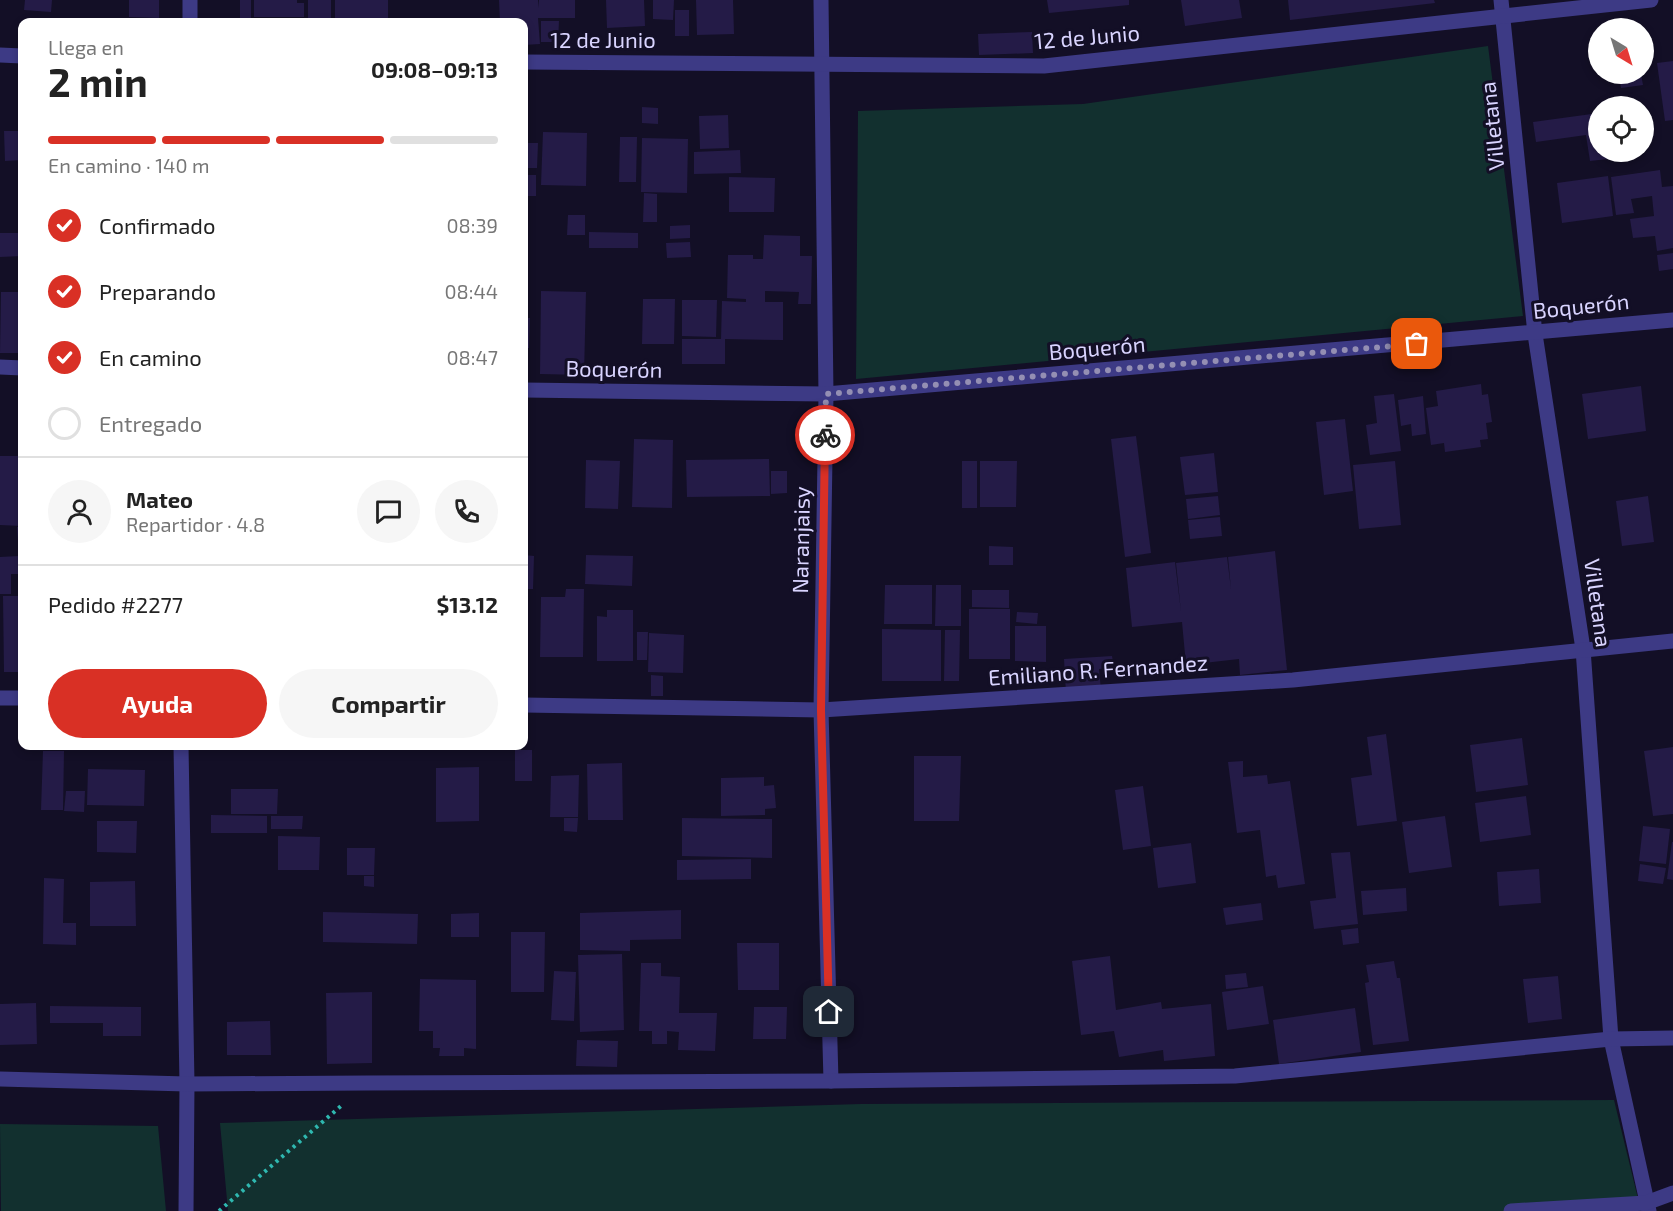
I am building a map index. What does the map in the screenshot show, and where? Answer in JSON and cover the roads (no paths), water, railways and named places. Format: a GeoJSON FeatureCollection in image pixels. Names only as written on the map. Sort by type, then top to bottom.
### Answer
{"type":"FeatureCollection","features":[{"type":"Feature","properties":{"kind":"street"},"geometry":{"type":"LineString","coordinates":[[190,0],[190,18]]}},
{"type":"Feature","properties":{"kind":"street","name":"Naranjaisy"},"geometry":{"type":"LineString","coordinates":[[821,0],[826,394],[821,710],[831,1081]]}},
{"type":"Feature","properties":{"kind":"street","name":"Villetana"},"geometry":{"type":"LineString","coordinates":[[1501,0],[1535,334],[1583,649],[1611,1039],[1648,1207]]}},
{"type":"Feature","properties":{"kind":"street","name":"12 de Junio"},"geometry":{"type":"LineString","coordinates":[[528,62],[1044,66],[1651,0]]}},
{"type":"Feature","properties":{"kind":"street"},"geometry":{"type":"LineString","coordinates":[[0,55],[18,56]]}},
{"type":"Feature","properties":{"kind":"street","name":"Boquerón"},"geometry":{"type":"LineString","coordinates":[[528,390],[826,394],[1535,334],[1673,320]]}},
{"type":"Feature","properties":{"kind":"street"},"geometry":{"type":"LineString","coordinates":[[0,367],[18,368]]}},
{"type":"Feature","properties":{"kind":"street","name":"Emiliano R. Fernandez"},"geometry":{"type":"LineString","coordinates":[[528,705],[821,710],[1293,680],[1673,641]]}},
{"type":"Feature","properties":{"kind":"street"},"geometry":{"type":"LineString","coordinates":[[0,698],[18,698]]}},
{"type":"Feature","properties":{"kind":"street"},"geometry":{"type":"LineString","coordinates":[[181,750],[187,1084],[186,1211]]}},
{"type":"Feature","properties":{"kind":"street"},"geometry":{"type":"LineString","coordinates":[[0,1079],[187,1084],[831,1081],[1235,1076],[1611,1039],[1673,1038]]}},
{"type":"Feature","properties":{"kind":"street"},"geometry":{"type":"LineString","coordinates":[[1511,1211],[1648,1207],[1673,1193]]}}]}
